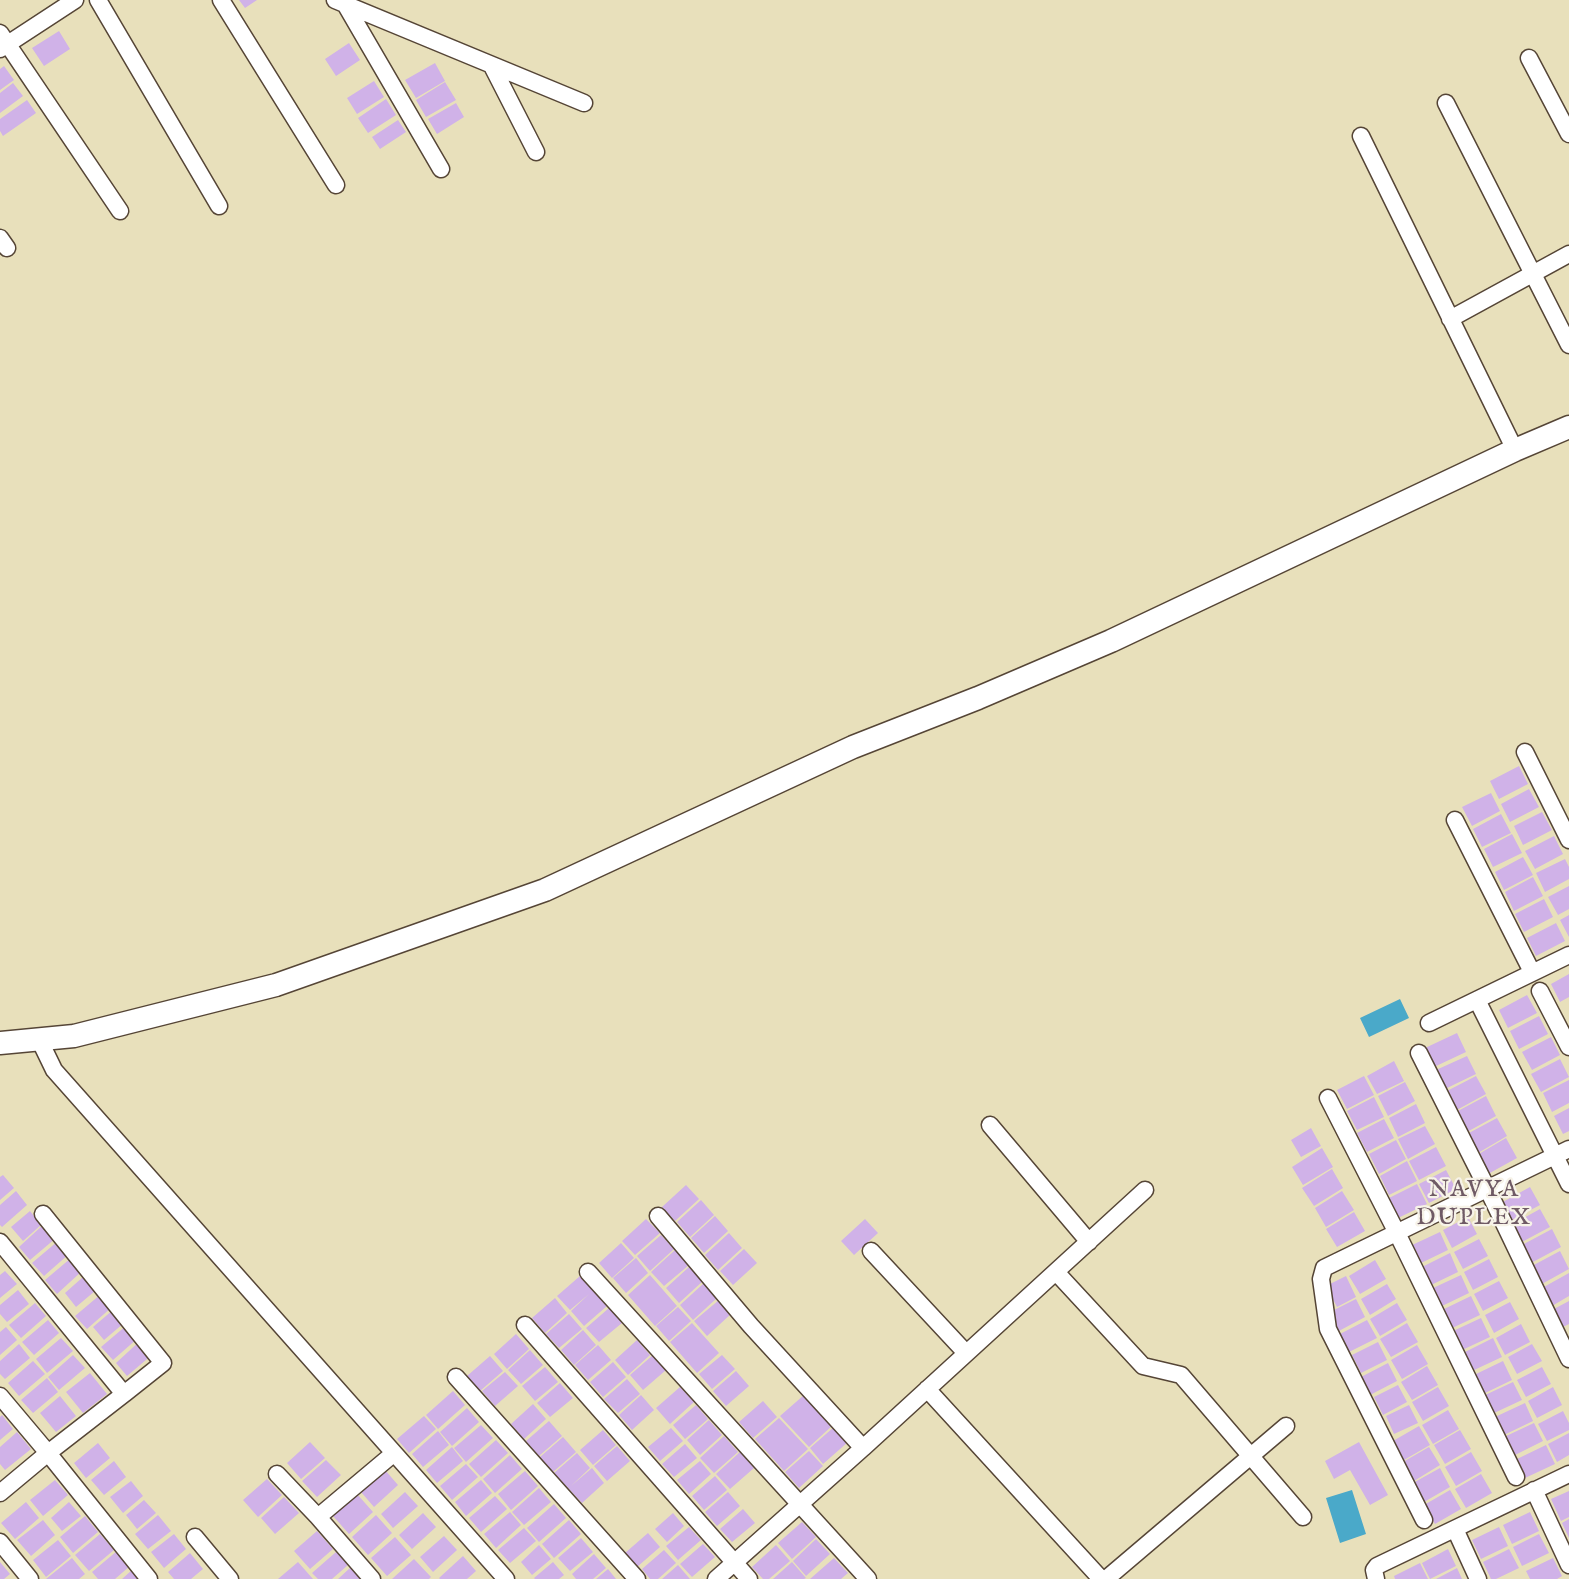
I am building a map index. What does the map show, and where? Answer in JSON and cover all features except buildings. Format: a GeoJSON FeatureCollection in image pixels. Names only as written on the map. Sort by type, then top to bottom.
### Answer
{"type":"FeatureCollection","features":[{"type":"Feature","properties":{"kind":"street"},"geometry":{"type":"LineString","coordinates":[[75,0],[2,42],[120,211]]}},
{"type":"Feature","properties":{"kind":"street"},"geometry":{"type":"LineString","coordinates":[[98,0],[219,206]]}},
{"type":"Feature","properties":{"kind":"street"},"geometry":{"type":"LineString","coordinates":[[221,0],[336,185]]}},
{"type":"Feature","properties":{"kind":"street"},"geometry":{"type":"LineString","coordinates":[[340,2],[584,103]]}},
{"type":"Feature","properties":{"kind":"street"},"geometry":{"type":"LineString","coordinates":[[340,2],[441,169]]}},
{"type":"Feature","properties":{"kind":"street"},"geometry":{"type":"LineString","coordinates":[[1529,58],[1569,134]]}},
{"type":"Feature","properties":{"kind":"street"},"geometry":{"type":"LineString","coordinates":[[492,66],[536,152]]}},
{"type":"Feature","properties":{"kind":"street"},"geometry":{"type":"LineString","coordinates":[[1446,103],[1569,345]]}},
{"type":"Feature","properties":{"kind":"street"},"geometry":{"type":"LineString","coordinates":[[1361,136],[1515,450]]}},
{"type":"Feature","properties":{"kind":"street"},"geometry":{"type":"LineString","coordinates":[[1450,319],[1569,254]]}},
{"type":"Feature","properties":{"kind":"street"},"geometry":{"type":"LineString","coordinates":[[0,1043],[74,1036],[276,985],[545,890],[853,747],[978,698],[1111,641],[1515,450],[1569,427]]}},
{"type":"Feature","properties":{"kind":"street"},"geometry":{"type":"LineString","coordinates":[[1525,752],[1569,840]]}},
{"type":"Feature","properties":{"kind":"street"},"geometry":{"type":"LineString","coordinates":[[1455,820],[1532,972]]}},
{"type":"Feature","properties":{"kind":"street"},"geometry":{"type":"LineString","coordinates":[[1428,1023],[1569,955]]}},
{"type":"Feature","properties":{"kind":"street"},"geometry":{"type":"LineString","coordinates":[[1540,992],[1569,1047]]}},
{"type":"Feature","properties":{"kind":"street"},"geometry":{"type":"LineString","coordinates":[[1477,1000],[1562,1152],[1569,1184]]}},
{"type":"Feature","properties":{"kind":"street"},"geometry":{"type":"LineString","coordinates":[[39,1039],[54,1070],[506,1579]]}},
{"type":"Feature","properties":{"kind":"street"},"geometry":{"type":"LineString","coordinates":[[1419,1053],[1569,1359]]}},
{"type":"Feature","properties":{"kind":"street"},"geometry":{"type":"LineString","coordinates":[[1328,1098],[1397,1233],[1515,1477]]}},
{"type":"Feature","properties":{"kind":"street"},"geometry":{"type":"LineString","coordinates":[[990,1125],[1089,1242]]}},
{"type":"Feature","properties":{"kind":"street"},"geometry":{"type":"LineString","coordinates":[[1424,1520],[1328,1329],[1321,1279],[1324,1268],[1562,1152]]}},
{"type":"Feature","properties":{"kind":"street"},"geometry":{"type":"LineString","coordinates":[[716,1579],[1145,1190]]}},
{"type":"Feature","properties":{"kind":"street"},"geometry":{"type":"LineString","coordinates":[[0,1493],[163,1363],[43,1214]]}},
{"type":"Feature","properties":{"kind":"street"},"geometry":{"type":"LineString","coordinates":[[658,1216],[751,1326],[863,1448]]}},
{"type":"Feature","properties":{"kind":"street"},"geometry":{"type":"LineString","coordinates":[[0,1242],[123,1394]]}},
{"type":"Feature","properties":{"kind":"street"},"geometry":{"type":"LineString","coordinates":[[871,1251],[966,1353]]}},
{"type":"Feature","properties":{"kind":"street"},"geometry":{"type":"LineString","coordinates":[[588,1272],[868,1579]]}},
{"type":"Feature","properties":{"kind":"street"},"geometry":{"type":"LineString","coordinates":[[1056,1272],[1143,1366],[1181,1375],[1303,1517]]}},
{"type":"Feature","properties":{"kind":"street"},"geometry":{"type":"LineString","coordinates":[[525,1325],[749,1579]]}},
{"type":"Feature","properties":{"kind":"street"},"geometry":{"type":"LineString","coordinates":[[456,1377],[636,1579]]}},
{"type":"Feature","properties":{"kind":"street"},"geometry":{"type":"LineString","coordinates":[[927,1389],[1110,1577],[1286,1425]]}},
{"type":"Feature","properties":{"kind":"street"},"geometry":{"type":"LineString","coordinates":[[0,1395],[149,1579]]}},
{"type":"Feature","properties":{"kind":"street"},"geometry":{"type":"LineString","coordinates":[[318,1517],[393,1454]]}},
{"type":"Feature","properties":{"kind":"street"},"geometry":{"type":"LineString","coordinates":[[277,1474],[372,1579]]}},
{"type":"Feature","properties":{"kind":"street"},"geometry":{"type":"LineString","coordinates":[[1376,1579],[1374,1570],[1377,1566],[1569,1474]]}},
{"type":"Feature","properties":{"kind":"street"},"geometry":{"type":"LineString","coordinates":[[1534,1490],[1569,1565]]}},
{"type":"Feature","properties":{"kind":"street"},"geometry":{"type":"LineString","coordinates":[[1455,1529],[1478,1579]]}},
{"type":"Feature","properties":{"kind":"street"},"geometry":{"type":"LineString","coordinates":[[195,1537],[230,1579]]}},
{"type":"Feature","properties":{"kind":"street"},"geometry":{"type":"LineString","coordinates":[[0,1542],[30,1579]]}},
{"type":"Feature","properties":{"kind":"water"},"geometry":{"type":"Polygon","coordinates":[[[1400,999],[1409,1018],[1369,1037],[1360,1018],[1400,999]]]}},
{"type":"Feature","properties":{"kind":"water"},"geometry":{"type":"Polygon","coordinates":[[[1352,1490],[1366,1534],[1340,1543],[1326,1498],[1352,1490]]]}},
{"type":"Feature","properties":{"kind":"district","name":"NAVYA DUPLEX"},"geometry":{"type":"Point","coordinates":[1474,1205]}}]}
